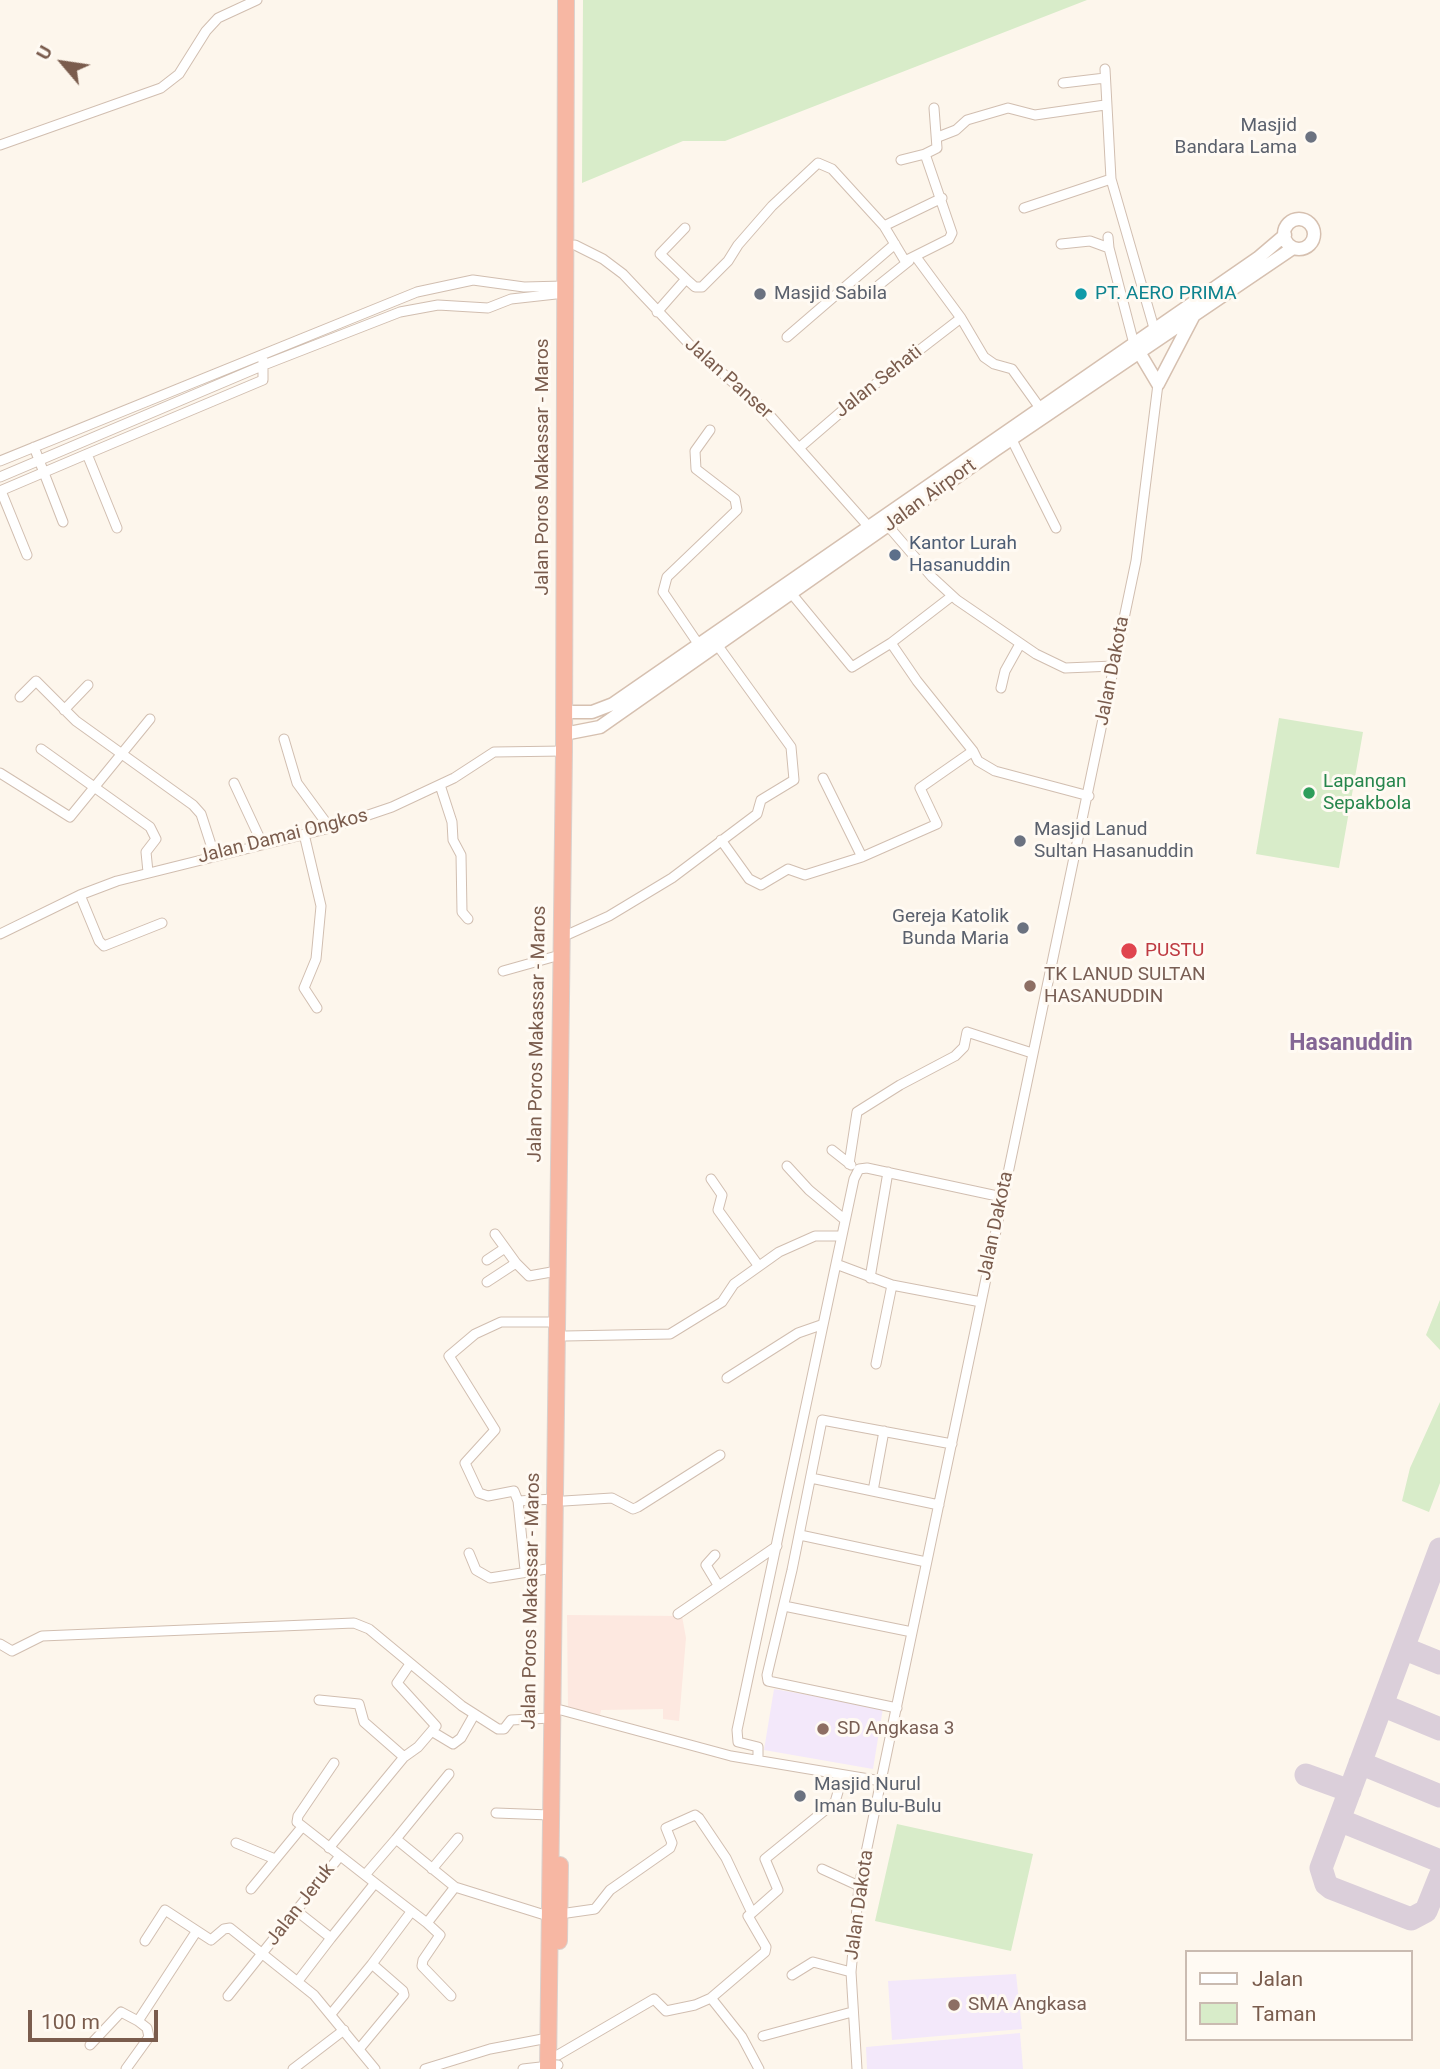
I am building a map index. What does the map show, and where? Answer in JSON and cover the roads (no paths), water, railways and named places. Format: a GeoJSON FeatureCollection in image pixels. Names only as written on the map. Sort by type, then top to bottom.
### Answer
{"type":"FeatureCollection","features":[{"type":"Feature","properties":{"kind":"highway","name":"Jalan Poros Makassar - Maros"},"geometry":{"type":"LineString","coordinates":[[554,2065],[561,1299],[569,934],[566,0]]}},
{"type":"Feature","properties":{"kind":"highway","name":"Jalan Poros Makassar - Maros"},"geometry":{"type":"LineString","coordinates":[[568,712],[576,0]]}},
{"type":"Feature","properties":{"kind":"highway","name":"Jalan Poros Makassar - Maros"},"geometry":{"type":"LineString","coordinates":[[561,1299],[557,1271],[560,955],[564,751],[568,734]]}},
{"type":"Feature","properties":{"kind":"highway","name":"Jalan Poros Makassar - Maros"},"geometry":{"type":"LineString","coordinates":[[554,2065],[548,2038],[554,1915],[550,1815],[556,1714],[553,1568],[559,1500]]}},
{"type":"Feature","properties":{"kind":"street"},"geometry":{"type":"LineString","coordinates":[[0,145],[161,88],[179,74],[206,31],[218,18],[257,0]]}},
{"type":"Feature","properties":{"kind":"street"},"geometry":{"type":"LineString","coordinates":[[1063,83],[1105,74],[1111,179],[1154,328]]}},
{"type":"Feature","properties":{"kind":"street"},"geometry":{"type":"LineString","coordinates":[[938,137],[956,130],[967,120],[1008,108],[1035,115],[1105,105]]}},
{"type":"Feature","properties":{"kind":"street"},"geometry":{"type":"LineString","coordinates":[[901,160],[936,150],[938,137],[934,108]]}},
{"type":"Feature","properties":{"kind":"street"},"geometry":{"type":"LineString","coordinates":[[879,285],[912,259],[951,237],[942,198],[925,154]]}},
{"type":"Feature","properties":{"kind":"street"},"geometry":{"type":"LineString","coordinates":[[685,228],[660,254],[686,279],[695,286],[702,287],[728,261],[738,245],[772,206],[818,163],[832,169],[884,226],[903,259],[912,259]]}},
{"type":"Feature","properties":{"kind":"street"},"geometry":{"type":"LineString","coordinates":[[1024,208],[1111,179]]}},
{"type":"Feature","properties":{"kind":"street"},"geometry":{"type":"LineString","coordinates":[[884,226],[942,198]]}},
{"type":"Feature","properties":{"kind":"street"},"geometry":{"type":"LineString","coordinates":[[1294,221],[1310,224],[1314,233],[1311,244],[1300,249],[1293,248],[1285,235],[1287,227],[1294,221]]}},
{"type":"Feature","properties":{"kind":"street","name":"Jalan Airport"},"geometry":{"type":"LineString","coordinates":[[568,712],[601,709],[644,689],[718,646],[856,543],[869,527],[993,446],[1012,440],[1136,348],[1154,328],[1258,258],[1285,235]]}},
{"type":"Feature","properties":{"kind":"street"},"geometry":{"type":"LineString","coordinates":[[1108,237],[1136,348],[1158,384]]}},
{"type":"Feature","properties":{"kind":"street"},"geometry":{"type":"LineString","coordinates":[[1060,244],[1090,241],[1110,248]]}},
{"type":"Feature","properties":{"kind":"street"},"geometry":{"type":"LineString","coordinates":[[787,337],[815,309],[895,244]]}},
{"type":"Feature","properties":{"kind":"street","name":"Jalan Panser"},"geometry":{"type":"LineString","coordinates":[[575,245],[612,265],[692,347],[765,410],[869,527]]}},
{"type":"Feature","properties":{"kind":"street","name":"Jalan Airport"},"geometry":{"type":"LineString","coordinates":[[568,734],[593,731],[699,645],[856,543],[888,527],[1040,408],[1194,315],[1293,248]]}},
{"type":"Feature","properties":{"kind":"street"},"geometry":{"type":"LineString","coordinates":[[912,259],[961,318],[984,357],[994,364],[1012,369],[1040,408]]}},
{"type":"Feature","properties":{"kind":"street"},"geometry":{"type":"LineString","coordinates":[[657,312],[686,279]]}},
{"type":"Feature","properties":{"kind":"street"},"geometry":{"type":"LineString","coordinates":[[0,461],[169,390],[417,292],[472,280],[565,289]]}},
{"type":"Feature","properties":{"kind":"street"},"geometry":{"type":"LineString","coordinates":[[0,477],[264,365],[422,307],[488,308],[511,299],[565,289]]}},
{"type":"Feature","properties":{"kind":"street"},"geometry":{"type":"LineString","coordinates":[[1158,384],[1194,315],[1198,298]]}},
{"type":"Feature","properties":{"kind":"street","name":"Jalan Sehati"},"geometry":{"type":"LineString","coordinates":[[799,448],[856,398],[961,318]]}},
{"type":"Feature","properties":{"kind":"street"},"geometry":{"type":"LineString","coordinates":[[27,555],[0,491],[263,380],[264,365],[261,354]]}},
{"type":"Feature","properties":{"kind":"street","name":"Jalan Dakota"},"geometry":{"type":"LineString","coordinates":[[857,2069],[852,1972],[859,1886],[1136,561],[1158,384]]}},
{"type":"Feature","properties":{"kind":"street"},"geometry":{"type":"LineString","coordinates":[[169,390],[174,404]]}},
{"type":"Feature","properties":{"kind":"street"},"geometry":{"type":"LineString","coordinates":[[699,645],[663,592],[667,577],[737,510],[735,499],[696,470],[693,461],[695,451],[710,430]]}},
{"type":"Feature","properties":{"kind":"street"},"geometry":{"type":"LineString","coordinates":[[1012,440],[1056,527]]}},
{"type":"Feature","properties":{"kind":"street"},"geometry":{"type":"LineString","coordinates":[[34,447],[63,522]]}},
{"type":"Feature","properties":{"kind":"street"},"geometry":{"type":"LineString","coordinates":[[87,454],[117,528]]}},
{"type":"Feature","properties":{"kind":"street"},"geometry":{"type":"LineString","coordinates":[[888,527],[952,596],[1020,644],[1065,668],[1114,666]]}},
{"type":"Feature","properties":{"kind":"street"},"geometry":{"type":"LineString","coordinates":[[791,593],[852,667],[891,643],[952,596]]}},
{"type":"Feature","properties":{"kind":"street"},"geometry":{"type":"LineString","coordinates":[[891,643],[916,681],[973,751],[978,761],[995,771],[1089,796]]}},
{"type":"Feature","properties":{"kind":"street"},"geometry":{"type":"LineString","coordinates":[[1001,688],[1008,664],[1020,644]]}},
{"type":"Feature","properties":{"kind":"street"},"geometry":{"type":"LineString","coordinates":[[569,934],[651,892],[757,814],[761,800],[794,780],[791,747],[718,646]]}},
{"type":"Feature","properties":{"kind":"street"},"geometry":{"type":"LineString","coordinates":[[20,696],[36,681],[64,710],[199,811],[214,854]]}},
{"type":"Feature","properties":{"kind":"street"},"geometry":{"type":"LineString","coordinates":[[64,710],[88,685]]}},
{"type":"Feature","properties":{"kind":"street"},"geometry":{"type":"LineString","coordinates":[[0,773],[66,817],[74,815],[150,719]]}},
{"type":"Feature","properties":{"kind":"street"},"geometry":{"type":"LineString","coordinates":[[284,739],[297,783],[330,828]]}},
{"type":"Feature","properties":{"kind":"street"},"geometry":{"type":"LineString","coordinates":[[41,749],[150,827],[156,839],[146,852],[148,872]]}},
{"type":"Feature","properties":{"kind":"street","name":"Jalan Damai Ongkos"},"geometry":{"type":"LineString","coordinates":[[0,934],[80,895],[148,872],[330,828],[392,807],[440,785],[494,752],[564,751]]}},
{"type":"Feature","properties":{"kind":"street"},"geometry":{"type":"LineString","coordinates":[[721,840],[749,879],[761,885],[788,869],[805,875],[862,857],[937,824],[920,788],[973,751]]}},
{"type":"Feature","properties":{"kind":"street"},"geometry":{"type":"LineString","coordinates":[[823,778],[862,857]]}},
{"type":"Feature","properties":{"kind":"street"},"geometry":{"type":"LineString","coordinates":[[233,783],[262,843]]}},
{"type":"Feature","properties":{"kind":"street"},"geometry":{"type":"LineString","coordinates":[[440,785],[452,822],[453,839],[461,855],[462,912],[468,919]]}},
{"type":"Feature","properties":{"kind":"street"},"geometry":{"type":"LineString","coordinates":[[304,834],[321,905],[316,959],[304,988],[317,1008]]}},
{"type":"Feature","properties":{"kind":"street"},"geometry":{"type":"LineString","coordinates":[[80,895],[99,941],[104,946],[162,923]]}},
{"type":"Feature","properties":{"kind":"street"},"geometry":{"type":"LineString","coordinates":[[503,971],[560,955]]}},
{"type":"Feature","properties":{"kind":"street"},"geometry":{"type":"LineString","coordinates":[[849,1164],[857,1112],[956,1056],[964,1047],[967,1032],[1032,1053]]}},
{"type":"Feature","properties":{"kind":"street"},"geometry":{"type":"LineString","coordinates":[[832,1150],[859,1169],[888,1172],[1002,1197]]}},
{"type":"Feature","properties":{"kind":"street"},"geometry":{"type":"LineString","coordinates":[[787,1166],[808,1190],[845,1220]]}},
{"type":"Feature","properties":{"kind":"street"},"geometry":{"type":"LineString","coordinates":[[758,1759],[758,1747],[738,1742],[737,1730],[821,1325],[859,1169]]}},
{"type":"Feature","properties":{"kind":"street"},"geometry":{"type":"LineString","coordinates":[[870,1278],[888,1172]]}},
{"type":"Feature","properties":{"kind":"street"},"geometry":{"type":"LineString","coordinates":[[711,1179],[722,1195],[718,1210],[758,1265]]}},
{"type":"Feature","properties":{"kind":"street"},"geometry":{"type":"LineString","coordinates":[[495,1234],[529,1276],[557,1271]]}},
{"type":"Feature","properties":{"kind":"street"},"geometry":{"type":"LineString","coordinates":[[525,1570],[518,1501],[514,1491],[483,1496],[465,1463],[495,1430],[449,1356],[475,1335],[501,1322],[561,1329],[670,1334],[722,1302],[734,1284],[758,1265],[805,1240],[841,1236]]}},
{"type":"Feature","properties":{"kind":"street"},"geometry":{"type":"LineString","coordinates":[[487,1260],[505,1248]]}},
{"type":"Feature","properties":{"kind":"street"},"geometry":{"type":"LineString","coordinates":[[487,1282],[516,1263]]}},
{"type":"Feature","properties":{"kind":"street"},"geometry":{"type":"LineString","coordinates":[[836,1264],[892,1284],[981,1302]]}},
{"type":"Feature","properties":{"kind":"street"},"geometry":{"type":"LineString","coordinates":[[876,1364],[892,1284]]}},
{"type":"Feature","properties":{"kind":"street"},"geometry":{"type":"LineString","coordinates":[[727,1378],[798,1333],[821,1325]]}},
{"type":"Feature","properties":{"kind":"street"},"geometry":{"type":"LineString","coordinates":[[897,1708],[768,1681],[767,1675],[824,1419],[952,1444]]}},
{"type":"Feature","properties":{"kind":"street"},"geometry":{"type":"LineString","coordinates":[[873,1491],[884,1431]]}},
{"type":"Feature","properties":{"kind":"street"},"geometry":{"type":"LineString","coordinates":[[518,1501],[612,1499],[633,1509],[720,1455]]}},
{"type":"Feature","properties":{"kind":"street"},"geometry":{"type":"LineString","coordinates":[[811,1478],[939,1505]]}},
{"type":"Feature","properties":{"kind":"street"},"geometry":{"type":"LineString","coordinates":[[800,1535],[926,1562]]}},
{"type":"Feature","properties":{"kind":"street"},"geometry":{"type":"LineString","coordinates":[[678,1614],[776,1546]]}},
{"type":"Feature","properties":{"kind":"street"},"geometry":{"type":"LineString","coordinates":[[469,1553],[476,1570],[483,1576],[496,1578],[525,1570],[553,1568]]}},
{"type":"Feature","properties":{"kind":"street"},"geometry":{"type":"LineString","coordinates":[[715,1555],[706,1565],[718,1585]]}},
{"type":"Feature","properties":{"kind":"street"},"geometry":{"type":"LineString","coordinates":[[784,1606],[912,1632]]}},
{"type":"Feature","properties":{"kind":"street"},"geometry":{"type":"LineString","coordinates":[[0,1644],[15,1651],[42,1636],[354,1623],[369,1629],[474,1715],[501,1730],[511,1720],[556,1714],[731,1756],[881,1780]]}},
{"type":"Feature","properties":{"kind":"street"},"geometry":{"type":"LineString","coordinates":[[329,1848],[404,1757],[433,1732],[436,1726],[397,1683],[410,1664]]}},
{"type":"Feature","properties":{"kind":"street"},"geometry":{"type":"LineString","coordinates":[[319,1700],[359,1704],[364,1722],[404,1757]]}},
{"type":"Feature","properties":{"kind":"street"},"geometry":{"type":"LineString","coordinates":[[433,1732],[453,1744],[461,1738],[474,1715]]}},
{"type":"Feature","properties":{"kind":"street"},"geometry":{"type":"LineString","coordinates":[[334,1763],[298,1816],[302,1827],[440,1935],[423,1960],[422,1966],[451,1996]]}},
{"type":"Feature","properties":{"kind":"street"},"geometry":{"type":"LineString","coordinates":[[365,1875],[449,1774]]}},
{"type":"Feature","properties":{"kind":"street"},"geometry":{"type":"LineString","coordinates":[[523,2069],[554,2065],[654,1998],[666,2011],[711,1998],[766,1950],[748,1916],[778,1890],[765,1859],[835,1802],[843,1775]]}},
{"type":"Feature","properties":{"kind":"street"},"geometry":{"type":"LineString","coordinates":[[496,1813],[550,1815]]}},
{"type":"Feature","properties":{"kind":"street"},"geometry":{"type":"LineString","coordinates":[[396,1839],[456,1887],[554,1915],[595,1909],[610,1890],[670,1848],[672,1843],[666,1828],[695,1815],[722,1851],[752,1913]]}},
{"type":"Feature","properties":{"kind":"street"},"geometry":{"type":"LineString","coordinates":[[251,1889],[302,1827]]}},
{"type":"Feature","properties":{"kind":"street"},"geometry":{"type":"LineString","coordinates":[[432,1869],[458,1838]]}},
{"type":"Feature","properties":{"kind":"street"},"geometry":{"type":"LineString","coordinates":[[236,1843],[275,1859]]}},
{"type":"Feature","properties":{"kind":"street","name":"Jalan Jeruk"},"geometry":{"type":"LineString","coordinates":[[228,1996],[298,1912],[340,1856]]}},
{"type":"Feature","properties":{"kind":"street"},"geometry":{"type":"LineString","coordinates":[[822,1869],[859,1886]]}},
{"type":"Feature","properties":{"kind":"street"},"geometry":{"type":"LineString","coordinates":[[298,1981],[375,1883]]}},
{"type":"Feature","properties":{"kind":"street"},"geometry":{"type":"LineString","coordinates":[[427,1923],[456,1887]]}},
{"type":"Feature","properties":{"kind":"street"},"geometry":{"type":"LineString","coordinates":[[145,1941],[165,1910],[211,1940],[223,1929],[230,1928],[298,1981],[331,2014],[375,2069]]}},
{"type":"Feature","properties":{"kind":"street"},"geometry":{"type":"LineString","coordinates":[[298,1912],[331,1938]]}},
{"type":"Feature","properties":{"kind":"street"},"geometry":{"type":"LineString","coordinates":[[331,2014],[411,1912]]}},
{"type":"Feature","properties":{"kind":"street"},"geometry":{"type":"LineString","coordinates":[[138,2021],[196,1932]]}},
{"type":"Feature","properties":{"kind":"street"},"geometry":{"type":"LineString","coordinates":[[792,1975],[813,1962],[852,1972]]}},
{"type":"Feature","properties":{"kind":"street"},"geometry":{"type":"LineString","coordinates":[[360,2048],[404,1996],[403,1991],[372,1964]]}},
{"type":"Feature","properties":{"kind":"street"},"geometry":{"type":"LineString","coordinates":[[711,1998],[744,2040],[759,2069]]}},
{"type":"Feature","properties":{"kind":"street"},"geometry":{"type":"LineString","coordinates":[[90,2045],[121,2012],[138,2021],[147,2028],[149,2037],[126,2069]]}},
{"type":"Feature","properties":{"kind":"street"},"geometry":{"type":"LineString","coordinates":[[763,2036],[852,2012]]}},
{"type":"Feature","properties":{"kind":"street"},"geometry":{"type":"LineString","coordinates":[[293,2069],[344,2030]]}},
{"type":"Feature","properties":{"kind":"street"},"geometry":{"type":"LineString","coordinates":[[425,2069],[490,2049],[548,2038]]}},
{"type":"Feature","properties":{"kind":"place","name":"Masjid Bandara Lama"},"geometry":{"type":"Point","coordinates":[1311,137]}},
{"type":"Feature","properties":{"kind":"place","name":"Masjid Sabila"},"geometry":{"type":"Point","coordinates":[760,294]}},
{"type":"Feature","properties":{"kind":"place","name":"PT. AERO PRIMA"},"geometry":{"type":"Point","coordinates":[1081,294]}},
{"type":"Feature","properties":{"kind":"place","name":"Kantor Lurah Hasanuddin"},"geometry":{"type":"Point","coordinates":[895,555]}},
{"type":"Feature","properties":{"kind":"place","name":"Lapangan Sepakbola"},"geometry":{"type":"Point","coordinates":[1309,793]}},
{"type":"Feature","properties":{"kind":"place","name":"Masjid Lanud Sultan Hasanuddin"},"geometry":{"type":"Point","coordinates":[1020,841]}},
{"type":"Feature","properties":{"kind":"place","name":"Gereja Katolik Bunda Maria"},"geometry":{"type":"Point","coordinates":[1023,928]}},
{"type":"Feature","properties":{"kind":"place","name":"PUSTU"},"geometry":{"type":"Point","coordinates":[1129,951]}},
{"type":"Feature","properties":{"kind":"place","name":"TK LANUD SULTAN HASANUDDIN"},"geometry":{"type":"Point","coordinates":[1030,986]}},
{"type":"Feature","properties":{"kind":"place","name":"SD Angkasa 3"},"geometry":{"type":"Point","coordinates":[823,1729]}},
{"type":"Feature","properties":{"kind":"place","name":"Masjid Nurul Iman Bulu-Bulu"},"geometry":{"type":"Point","coordinates":[800,1796]}},
{"type":"Feature","properties":{"kind":"place","name":"SMA Angkasa"},"geometry":{"type":"Point","coordinates":[954,2005]}},
{"type":"Feature","properties":{"kind":"district","name":"Hasanuddin"},"geometry":{"type":"Point","coordinates":[1351,1044]}}]}
